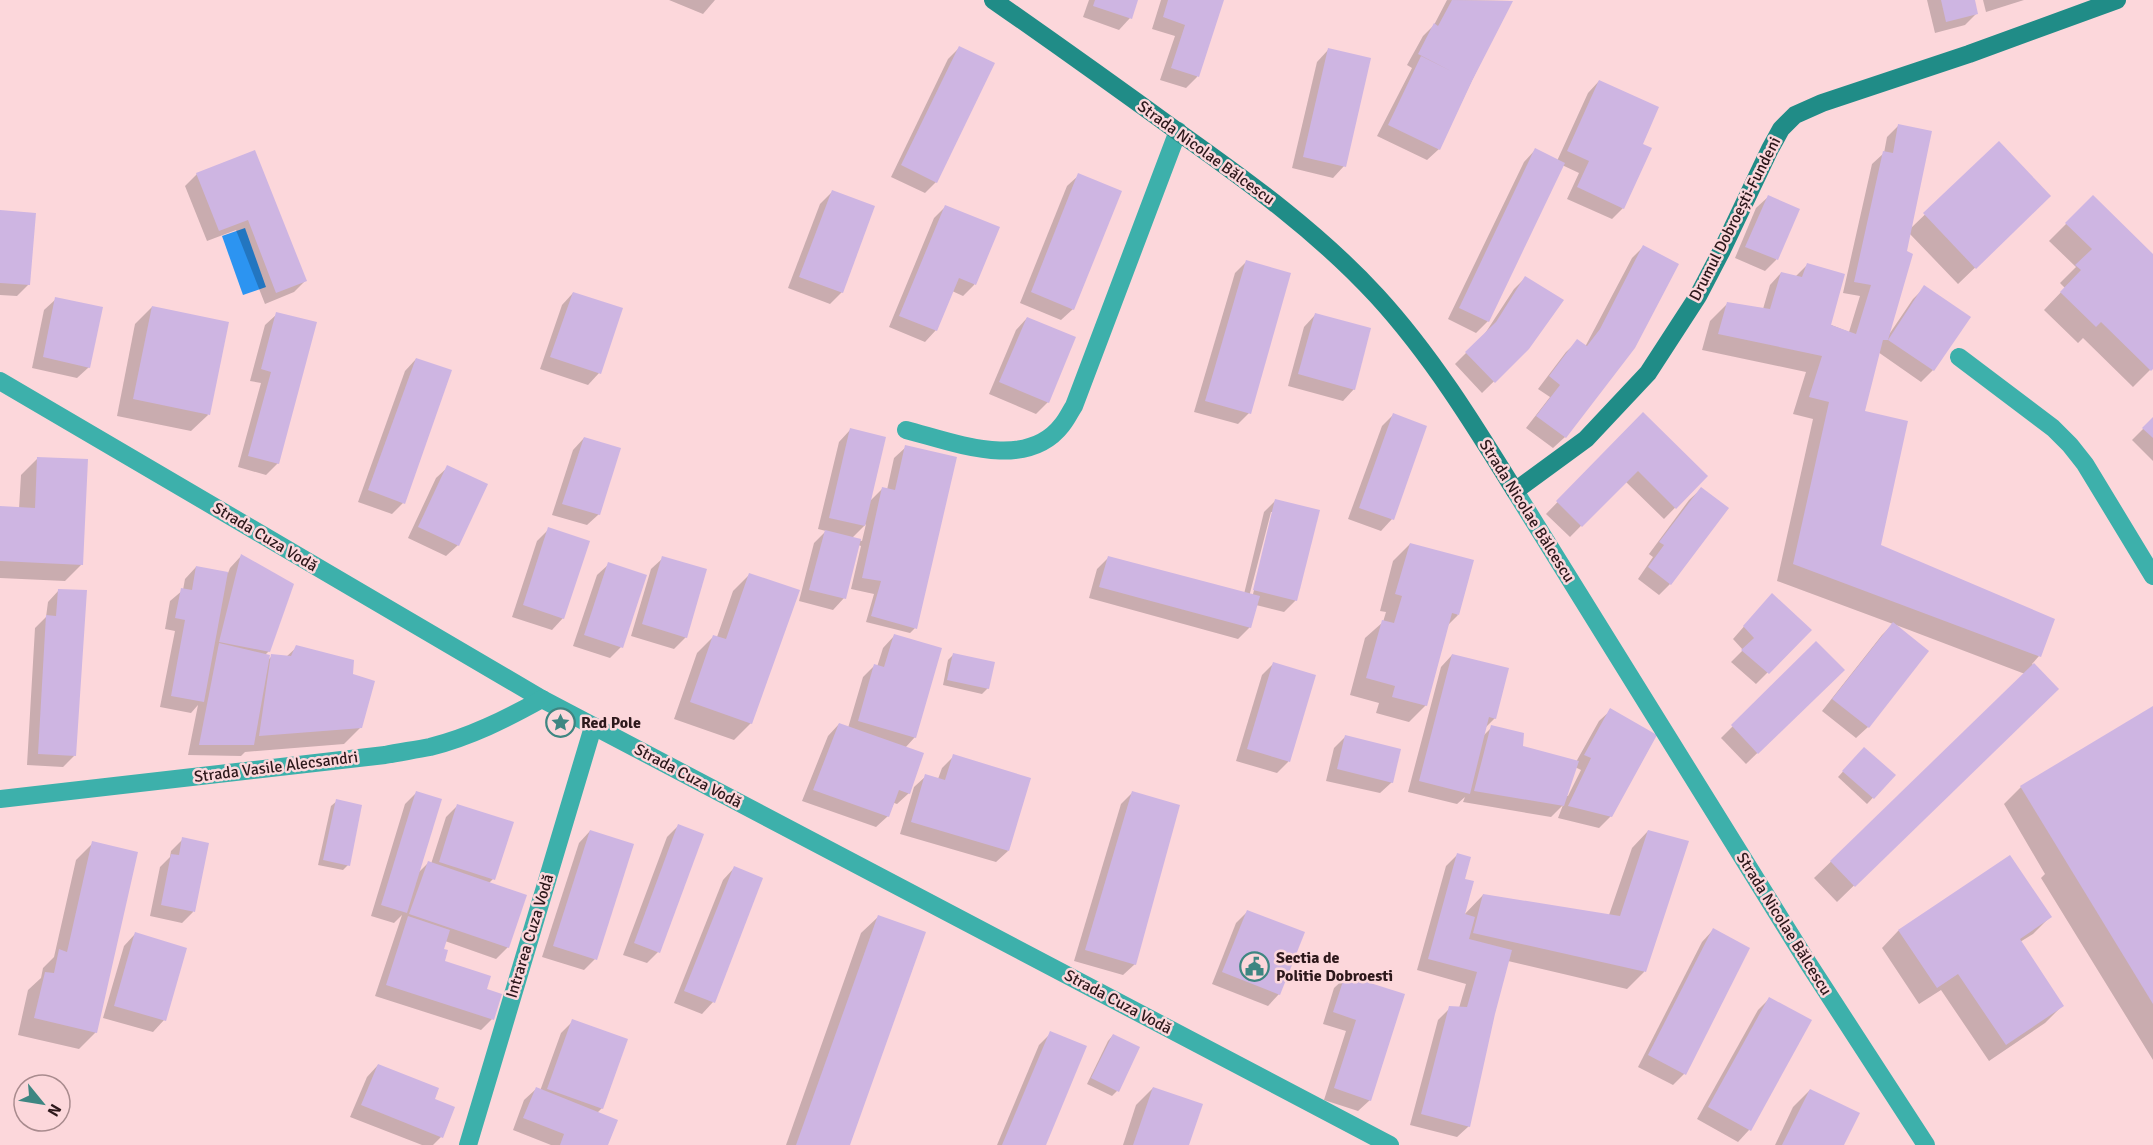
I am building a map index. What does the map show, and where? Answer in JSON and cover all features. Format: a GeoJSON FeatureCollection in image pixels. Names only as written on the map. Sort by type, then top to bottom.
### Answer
{"type":"FeatureCollection","features":[{"type":"Feature","properties":{"kind":"street","name":"Strada Nicolae Bălcescu"},"geometry":{"type":"LineString","coordinates":[[993,0],[1178,131],[1287,212],[1377,296],[1452,390],[1808,963],[1926,1145]]}},
{"type":"Feature","properties":{"kind":"street","name":"Drumul Dobroești-Fundeni"},"geometry":{"type":"LineString","coordinates":[[1515,491],[1586,439],[1648,373],[1698,296],[1781,129],[1796,115],[2117,0]]}},
{"type":"Feature","properties":{"kind":"street"},"geometry":{"type":"LineString","coordinates":[[906,430],[986,450],[1009,452],[1030,447],[1047,439],[1062,426],[1074,406],[1178,131]]}},
{"type":"Feature","properties":{"kind":"street"},"geometry":{"type":"LineString","coordinates":[[1959,357],[2053,428],[2070,445],[2085,464],[2153,576]]}},
{"type":"Feature","properties":{"kind":"street","name":"Strada Cuza Vodă"},"geometry":{"type":"LineString","coordinates":[[0,381],[542,699],[1390,1145]]}},
{"type":"Feature","properties":{"kind":"street","name":"Strada Vasile Alecsandri"},"geometry":{"type":"LineString","coordinates":[[0,799],[408,751],[466,736],[542,699]]}},
{"type":"Feature","properties":{"kind":"street","name":"Intrarea Cuza Vodă"},"geometry":{"type":"LineString","coordinates":[[468,1145],[593,727]]}},
{"type":"Feature","properties":{"kind":"water"},"geometry":{"type":"Polygon","coordinates":[[[245,228],[266,287],[243,295],[222,236],[245,228]]]}},
{"type":"Feature","properties":{"kind":"building"},"geometry":{"type":"Polygon","coordinates":[[[1095,0],[1138,0],[1132,19],[1093,6],[1095,0]]]}},
{"type":"Feature","properties":{"kind":"building"},"geometry":{"type":"Polygon","coordinates":[[[1168,0],[1224,0],[1199,77],[1171,68],[1185,25],[1163,17],[1168,0]]]}},
{"type":"Feature","properties":{"kind":"building"},"geometry":{"type":"Polygon","coordinates":[[[1452,0],[1513,1],[1440,150],[1388,125],[1421,56],[1451,71],[1418,54],[1434,23],[1438,26],[1452,0]]]}},
{"type":"Feature","properties":{"kind":"building"},"geometry":{"type":"Polygon","coordinates":[[[1941,0],[1975,0],[1978,14],[1946,22],[1941,0]]]}},
{"type":"Feature","properties":{"kind":"building"},"geometry":{"type":"Polygon","coordinates":[[[959,46],[995,63],[937,183],[901,165],[959,46]]]}},
{"type":"Feature","properties":{"kind":"building"},"geometry":{"type":"Polygon","coordinates":[[[1328,48],[1371,58],[1346,167],[1303,157],[1328,48]]]}},
{"type":"Feature","properties":{"kind":"building"},"geometry":{"type":"Polygon","coordinates":[[[1599,80],[1659,107],[1643,144],[1652,148],[1624,209],[1577,187],[1589,161],[1567,151],[1599,80]]]}},
{"type":"Feature","properties":{"kind":"building"},"geometry":{"type":"Polygon","coordinates":[[[1898,124],[1932,131],[1907,251],[1913,254],[1888,340],[1883,340],[1865,411],[1908,421],[1881,545],[2055,619],[2041,657],[1793,564],[1829,402],[1809,397],[1822,356],[1718,334],[1727,302],[1770,309],[1781,272],[1802,277],[1807,263],[1845,274],[1831,325],[1856,334],[1871,285],[1854,282],[1883,151],[1893,153],[1898,124]]]}},
{"type":"Feature","properties":{"kind":"building"},"geometry":{"type":"Polygon","coordinates":[[[1999,141],[2051,196],[1976,269],[1923,213],[1999,141]]]}},
{"type":"Feature","properties":{"kind":"building"},"geometry":{"type":"Polygon","coordinates":[[[1535,148],[1565,163],[1489,322],[1459,308],[1535,148]]]}},
{"type":"Feature","properties":{"kind":"building"},"geometry":{"type":"Polygon","coordinates":[[[255,150],[307,281],[276,293],[248,220],[219,231],[196,173],[255,150]]]}},
{"type":"Feature","properties":{"kind":"building"},"geometry":{"type":"Polygon","coordinates":[[[1078,173],[1122,191],[1074,310],[1031,292],[1078,173]]]}},
{"type":"Feature","properties":{"kind":"building"},"geometry":{"type":"Polygon","coordinates":[[[832,190],[875,206],[843,293],[799,277],[832,190]]]}},
{"type":"Feature","properties":{"kind":"building"},"geometry":{"type":"Polygon","coordinates":[[[1768,195],[1800,209],[1778,260],[1745,247],[1768,195]]]}},
{"type":"Feature","properties":{"kind":"building"},"geometry":{"type":"Polygon","coordinates":[[[2093,195],[2153,254],[2153,369],[2151,371],[2101,322],[2096,327],[2060,292],[2081,270],[2075,265],[2092,249],[2065,223],[2093,195]]]}},
{"type":"Feature","properties":{"kind":"building"},"geometry":{"type":"Polygon","coordinates":[[[945,205],[1000,227],[976,285],[959,278],[937,331],[899,316],[945,205]]]}},
{"type":"Feature","properties":{"kind":"building"},"geometry":{"type":"Polygon","coordinates":[[[0,210],[36,213],[30,285],[0,283],[0,210]]]}},
{"type":"Feature","properties":{"kind":"building"},"geometry":{"type":"Polygon","coordinates":[[[1643,245],[1679,264],[1635,348],[1566,438],[1536,416],[1560,385],[1549,376],[1577,339],[1587,346],[1600,329],[1643,245]]]}},
{"type":"Feature","properties":{"kind":"building"},"geometry":{"type":"Polygon","coordinates":[[[1246,260],[1291,273],[1251,414],[1205,401],[1246,260]]]}},
{"type":"Feature","properties":{"kind":"building"},"geometry":{"type":"Polygon","coordinates":[[[1525,276],[1564,300],[1529,349],[1495,383],[1465,352],[1496,322],[1525,276]]]}},
{"type":"Feature","properties":{"kind":"building"},"geometry":{"type":"Polygon","coordinates":[[[1924,285],[1971,317],[1934,371],[1888,340],[1924,285]]]}},
{"type":"Feature","properties":{"kind":"building"},"geometry":{"type":"Polygon","coordinates":[[[573,292],[623,308],[601,374],[550,357],[573,292]]]}},
{"type":"Feature","properties":{"kind":"building"},"geometry":{"type":"Polygon","coordinates":[[[55,297],[103,307],[90,368],[43,357],[55,297]]]}},
{"type":"Feature","properties":{"kind":"building"},"geometry":{"type":"Polygon","coordinates":[[[152,306],[229,322],[210,415],[133,399],[152,306]]]}},
{"type":"Feature","properties":{"kind":"building"},"geometry":{"type":"Polygon","coordinates":[[[276,312],[317,322],[279,464],[248,456],[271,372],[261,369],[276,312]]]}},
{"type":"Feature","properties":{"kind":"building"},"geometry":{"type":"Polygon","coordinates":[[[1315,313],[1371,328],[1355,390],[1298,374],[1315,313]]]}},
{"type":"Feature","properties":{"kind":"building"},"geometry":{"type":"Polygon","coordinates":[[[1027,317],[1076,337],[1049,403],[999,382],[1027,317]]]}},
{"type":"Feature","properties":{"kind":"building"},"geometry":{"type":"Polygon","coordinates":[[[416,358],[452,370],[405,504],[368,490],[416,358]]]}},
{"type":"Feature","properties":{"kind":"building"},"geometry":{"type":"Polygon","coordinates":[[[1643,412],[1708,476],[1676,509],[1638,471],[1582,527],[1556,501],[1643,412]]]}},
{"type":"Feature","properties":{"kind":"building"},"geometry":{"type":"Polygon","coordinates":[[[1393,413],[1427,426],[1394,520],[1359,508],[1393,413]]]}},
{"type":"Feature","properties":{"kind":"building"},"geometry":{"type":"Polygon","coordinates":[[[2153,417],[2153,438],[2142,428],[2153,417]]]}},
{"type":"Feature","properties":{"kind":"building"},"geometry":{"type":"Polygon","coordinates":[[[850,428],[886,437],[865,526],[829,518],[850,428]]]}},
{"type":"Feature","properties":{"kind":"building"},"geometry":{"type":"Polygon","coordinates":[[[584,437],[621,448],[600,515],[562,504],[584,437]]]}},
{"type":"Feature","properties":{"kind":"building"},"geometry":{"type":"Polygon","coordinates":[[[905,445],[957,457],[917,629],[871,616],[881,581],[862,578],[882,487],[895,490],[905,445]]]}},
{"type":"Feature","properties":{"kind":"building"},"geometry":{"type":"Polygon","coordinates":[[[37,457],[88,459],[83,565],[0,561],[0,506],[35,508],[37,457]]]}},
{"type":"Feature","properties":{"kind":"building"},"geometry":{"type":"Polygon","coordinates":[[[447,465],[488,484],[459,546],[418,527],[447,465]]]}},
{"type":"Feature","properties":{"kind":"building"},"geometry":{"type":"Polygon","coordinates":[[[1701,487],[1729,508],[1671,585],[1648,567],[1664,545],[1659,542],[1701,487]]]}},
{"type":"Feature","properties":{"kind":"building"},"geometry":{"type":"Polygon","coordinates":[[[1275,499],[1320,510],[1297,601],[1253,590],[1275,499]]]}},
{"type":"Feature","properties":{"kind":"building"},"geometry":{"type":"Polygon","coordinates":[[[548,527],[590,541],[564,619],[523,605],[548,527]]]}},
{"type":"Feature","properties":{"kind":"building"},"geometry":{"type":"Polygon","coordinates":[[[825,530],[861,539],[846,599],[809,590],[825,530]]]}},
{"type":"Feature","properties":{"kind":"building"},"geometry":{"type":"Polygon","coordinates":[[[1410,543],[1474,560],[1459,615],[1452,613],[1427,706],[1392,697],[1395,686],[1366,678],[1382,620],[1394,623],[1402,596],[1395,594],[1410,543]]]}},
{"type":"Feature","properties":{"kind":"building"},"geometry":{"type":"Polygon","coordinates":[[[241,554],[294,584],[270,652],[219,642],[241,554]]]}},
{"type":"Feature","properties":{"kind":"building"},"geometry":{"type":"Polygon","coordinates":[[[662,556],[707,569],[687,638],[642,624],[662,556]]]}},
{"type":"Feature","properties":{"kind":"building"},"geometry":{"type":"Polygon","coordinates":[[[1108,556],[1260,596],[1251,628],[1099,587],[1108,556]]]}},
{"type":"Feature","properties":{"kind":"building"},"geometry":{"type":"Polygon","coordinates":[[[608,562],[647,575],[623,648],[584,635],[608,562]]]}},
{"type":"Feature","properties":{"kind":"building"},"geometry":{"type":"Polygon","coordinates":[[[196,566],[228,572],[204,702],[171,696],[185,620],[175,618],[181,588],[192,590],[196,566]]]}},
{"type":"Feature","properties":{"kind":"building"},"geometry":{"type":"Polygon","coordinates":[[[749,573],[800,590],[752,724],[690,702],[713,635],[726,639],[749,573]]]}},
{"type":"Feature","properties":{"kind":"building"},"geometry":{"type":"Polygon","coordinates":[[[58,589],[87,590],[76,756],[38,754],[46,615],[56,616],[58,589]]]}},
{"type":"Feature","properties":{"kind":"building"},"geometry":{"type":"Polygon","coordinates":[[[1772,593],[1812,630],[1769,674],[1741,650],[1754,638],[1743,626],[1772,593]]]}},
{"type":"Feature","properties":{"kind":"building"},"geometry":{"type":"Polygon","coordinates":[[[1893,622],[1929,651],[1869,728],[1832,699],[1893,622]]]}},
{"type":"Feature","properties":{"kind":"building"},"geometry":{"type":"Polygon","coordinates":[[[894,634],[942,648],[916,738],[858,721],[874,664],[884,667],[894,634]]]}},
{"type":"Feature","properties":{"kind":"building"},"geometry":{"type":"Polygon","coordinates":[[[1816,641],[1845,670],[1758,754],[1731,725],[1816,641]]]}},
{"type":"Feature","properties":{"kind":"building"},"geometry":{"type":"Polygon","coordinates":[[[219,643],[270,655],[254,745],[199,745],[219,643]]]}},
{"type":"Feature","properties":{"kind":"building"},"geometry":{"type":"Polygon","coordinates":[[[296,645],[354,660],[353,674],[375,681],[362,728],[259,736],[271,654],[291,656],[296,645]]]}},
{"type":"Feature","properties":{"kind":"building"},"geometry":{"type":"Polygon","coordinates":[[[953,653],[995,662],[989,689],[947,680],[953,653]]]}},
{"type":"Feature","properties":{"kind":"building"},"geometry":{"type":"Polygon","coordinates":[[[1452,654],[1509,668],[1496,719],[1489,717],[1470,794],[1419,781],[1452,654]]]}},
{"type":"Feature","properties":{"kind":"building"},"geometry":{"type":"Polygon","coordinates":[[[1273,662],[1316,675],[1290,762],[1247,749],[1273,662]]]}},
{"type":"Feature","properties":{"kind":"building"},"geometry":{"type":"Polygon","coordinates":[[[2034,663],[2059,689],[1855,887],[1830,861],[2034,663]]]}},
{"type":"Feature","properties":{"kind":"building"},"geometry":{"type":"Polygon","coordinates":[[[2153,706],[2153,1004],[2020,786],[2153,706]]]}},
{"type":"Feature","properties":{"kind":"building"},"geometry":{"type":"Polygon","coordinates":[[[1610,708],[1657,735],[1612,817],[1568,806],[1591,758],[1584,755],[1610,708]]]}},
{"type":"Feature","properties":{"kind":"building"},"geometry":{"type":"Polygon","coordinates":[[[839,723],[924,753],[910,794],[899,790],[889,817],[813,790],[839,723]]]}},
{"type":"Feature","properties":{"kind":"building"},"geometry":{"type":"Polygon","coordinates":[[[1491,725],[1524,733],[1523,746],[1579,761],[1564,806],[1474,791],[1491,725]]]}},
{"type":"Feature","properties":{"kind":"building"},"geometry":{"type":"Polygon","coordinates":[[[1345,735],[1401,749],[1393,783],[1337,769],[1345,735]]]}},
{"type":"Feature","properties":{"kind":"building"},"geometry":{"type":"Polygon","coordinates":[[[1864,747],[1896,775],[1874,799],[1842,771],[1864,747]]]}},
{"type":"Feature","properties":{"kind":"building"},"geometry":{"type":"Polygon","coordinates":[[[953,754],[1031,778],[1009,851],[911,822],[925,774],[945,780],[953,754]]]}},
{"type":"Feature","properties":{"kind":"building"},"geometry":{"type":"Polygon","coordinates":[[[416,791],[442,799],[407,913],[381,905],[416,791]]]}},
{"type":"Feature","properties":{"kind":"building"},"geometry":{"type":"Polygon","coordinates":[[[1132,791],[1180,805],[1136,965],[1085,950],[1132,791]]]}},
{"type":"Feature","properties":{"kind":"building"},"geometry":{"type":"Polygon","coordinates":[[[336,799],[362,805],[350,866],[323,860],[336,799]]]}},
{"type":"Feature","properties":{"kind":"building"},"geometry":{"type":"Polygon","coordinates":[[[457,804],[514,822],[495,880],[439,862],[457,804]]]}},
{"type":"Feature","properties":{"kind":"building"},"geometry":{"type":"Polygon","coordinates":[[[678,824],[704,834],[660,953],[634,943],[678,824]]]}},
{"type":"Feature","properties":{"kind":"building"},"geometry":{"type":"Polygon","coordinates":[[[590,830],[634,844],[597,960],[553,946],[590,830]]]}},
{"type":"Feature","properties":{"kind":"building"},"geometry":{"type":"Polygon","coordinates":[[[1648,830],[1689,841],[1646,972],[1473,933],[1483,894],[1620,916],[1648,830]]]}},
{"type":"Feature","properties":{"kind":"building"},"geometry":{"type":"Polygon","coordinates":[[[182,837],[209,843],[195,912],[161,905],[171,854],[179,855],[182,837]]]}},
{"type":"Feature","properties":{"kind":"building"},"geometry":{"type":"Polygon","coordinates":[[[92,841],[138,852],[97,1033],[34,1018],[45,972],[54,973],[59,949],[67,952],[92,841]]]}},
{"type":"Feature","properties":{"kind":"building"},"geometry":{"type":"Polygon","coordinates":[[[1457,853],[1471,857],[1465,879],[1474,881],[1465,914],[1475,917],[1469,939],[1512,950],[1470,1127],[1421,1114],[1449,1006],[1467,1007],[1477,972],[1428,959],[1457,853]]]}},
{"type":"Feature","properties":{"kind":"building"},"geometry":{"type":"Polygon","coordinates":[[[2010,855],[2052,917],[2020,939],[2064,1006],[2006,1045],[1958,974],[1937,988],[1898,930],[2010,855]]]}},
{"type":"Feature","properties":{"kind":"building"},"geometry":{"type":"Polygon","coordinates":[[[428,861],[527,895],[509,948],[409,914],[428,861]]]}},
{"type":"Feature","properties":{"kind":"building"},"geometry":{"type":"Polygon","coordinates":[[[734,866],[763,878],[715,1003],[684,991],[734,866]]]}},
{"type":"Feature","properties":{"kind":"building"},"geometry":{"type":"Polygon","coordinates":[[[1247,910],[1305,932],[1280,995],[1222,972],[1247,910]]]}},
{"type":"Feature","properties":{"kind":"building"},"geometry":{"type":"Polygon","coordinates":[[[878,915],[926,932],[850,1145],[796,1145],[878,915]]]}},
{"type":"Feature","properties":{"kind":"building"},"geometry":{"type":"Polygon","coordinates":[[[408,916],[450,930],[444,949],[448,950],[445,961],[491,976],[487,989],[502,994],[494,1020],[386,985],[408,916]]]}},
{"type":"Feature","properties":{"kind":"building"},"geometry":{"type":"Polygon","coordinates":[[[1713,928],[1750,948],[1686,1075],[1648,1055],[1713,928]]]}},
{"type":"Feature","properties":{"kind":"building"},"geometry":{"type":"Polygon","coordinates":[[[135,932],[187,948],[166,1021],[114,1006],[135,932]]]}},
{"type":"Feature","properties":{"kind":"building"},"geometry":{"type":"Polygon","coordinates":[[[1345,975],[1405,994],[1371,1101],[1334,1088],[1356,1020],[1333,1012],[1345,975]]]}},
{"type":"Feature","properties":{"kind":"building"},"geometry":{"type":"Polygon","coordinates":[[[1769,997],[1812,1020],[1751,1131],[1708,1107],[1769,997]]]}},
{"type":"Feature","properties":{"kind":"building"},"geometry":{"type":"Polygon","coordinates":[[[572,1019],[628,1039],[603,1109],[547,1089],[572,1019]]]}},
{"type":"Feature","properties":{"kind":"building"},"geometry":{"type":"Polygon","coordinates":[[[1050,1031],[1087,1046],[1046,1145],[1002,1145],[1050,1031]]]}},
{"type":"Feature","properties":{"kind":"building"},"geometry":{"type":"Polygon","coordinates":[[[1113,1034],[1140,1047],[1119,1092],[1091,1078],[1113,1034]]]}},
{"type":"Feature","properties":{"kind":"building"},"geometry":{"type":"Polygon","coordinates":[[[378,1064],[439,1088],[435,1099],[455,1107],[443,1138],[361,1105],[378,1064]]]}},
{"type":"Feature","properties":{"kind":"building"},"geometry":{"type":"Polygon","coordinates":[[[536,1087],[618,1120],[608,1145],[560,1145],[564,1134],[523,1118],[536,1087]]]}},
{"type":"Feature","properties":{"kind":"building"},"geometry":{"type":"Polygon","coordinates":[[[1153,1087],[1203,1104],[1189,1145],[1133,1145],[1153,1087]]]}},
{"type":"Feature","properties":{"kind":"building"},"geometry":{"type":"Polygon","coordinates":[[[1810,1089],[1860,1113],[1844,1145],[1782,1145],[1810,1089]]]}},
{"type":"Feature","properties":{"kind":"place","name":"Red Pole"},"geometry":{"type":"Point","coordinates":[560,723]}},
{"type":"Feature","properties":{"kind":"place","name":"Sectia de Politie Dobroesti"},"geometry":{"type":"Point","coordinates":[1255,967]}}]}
